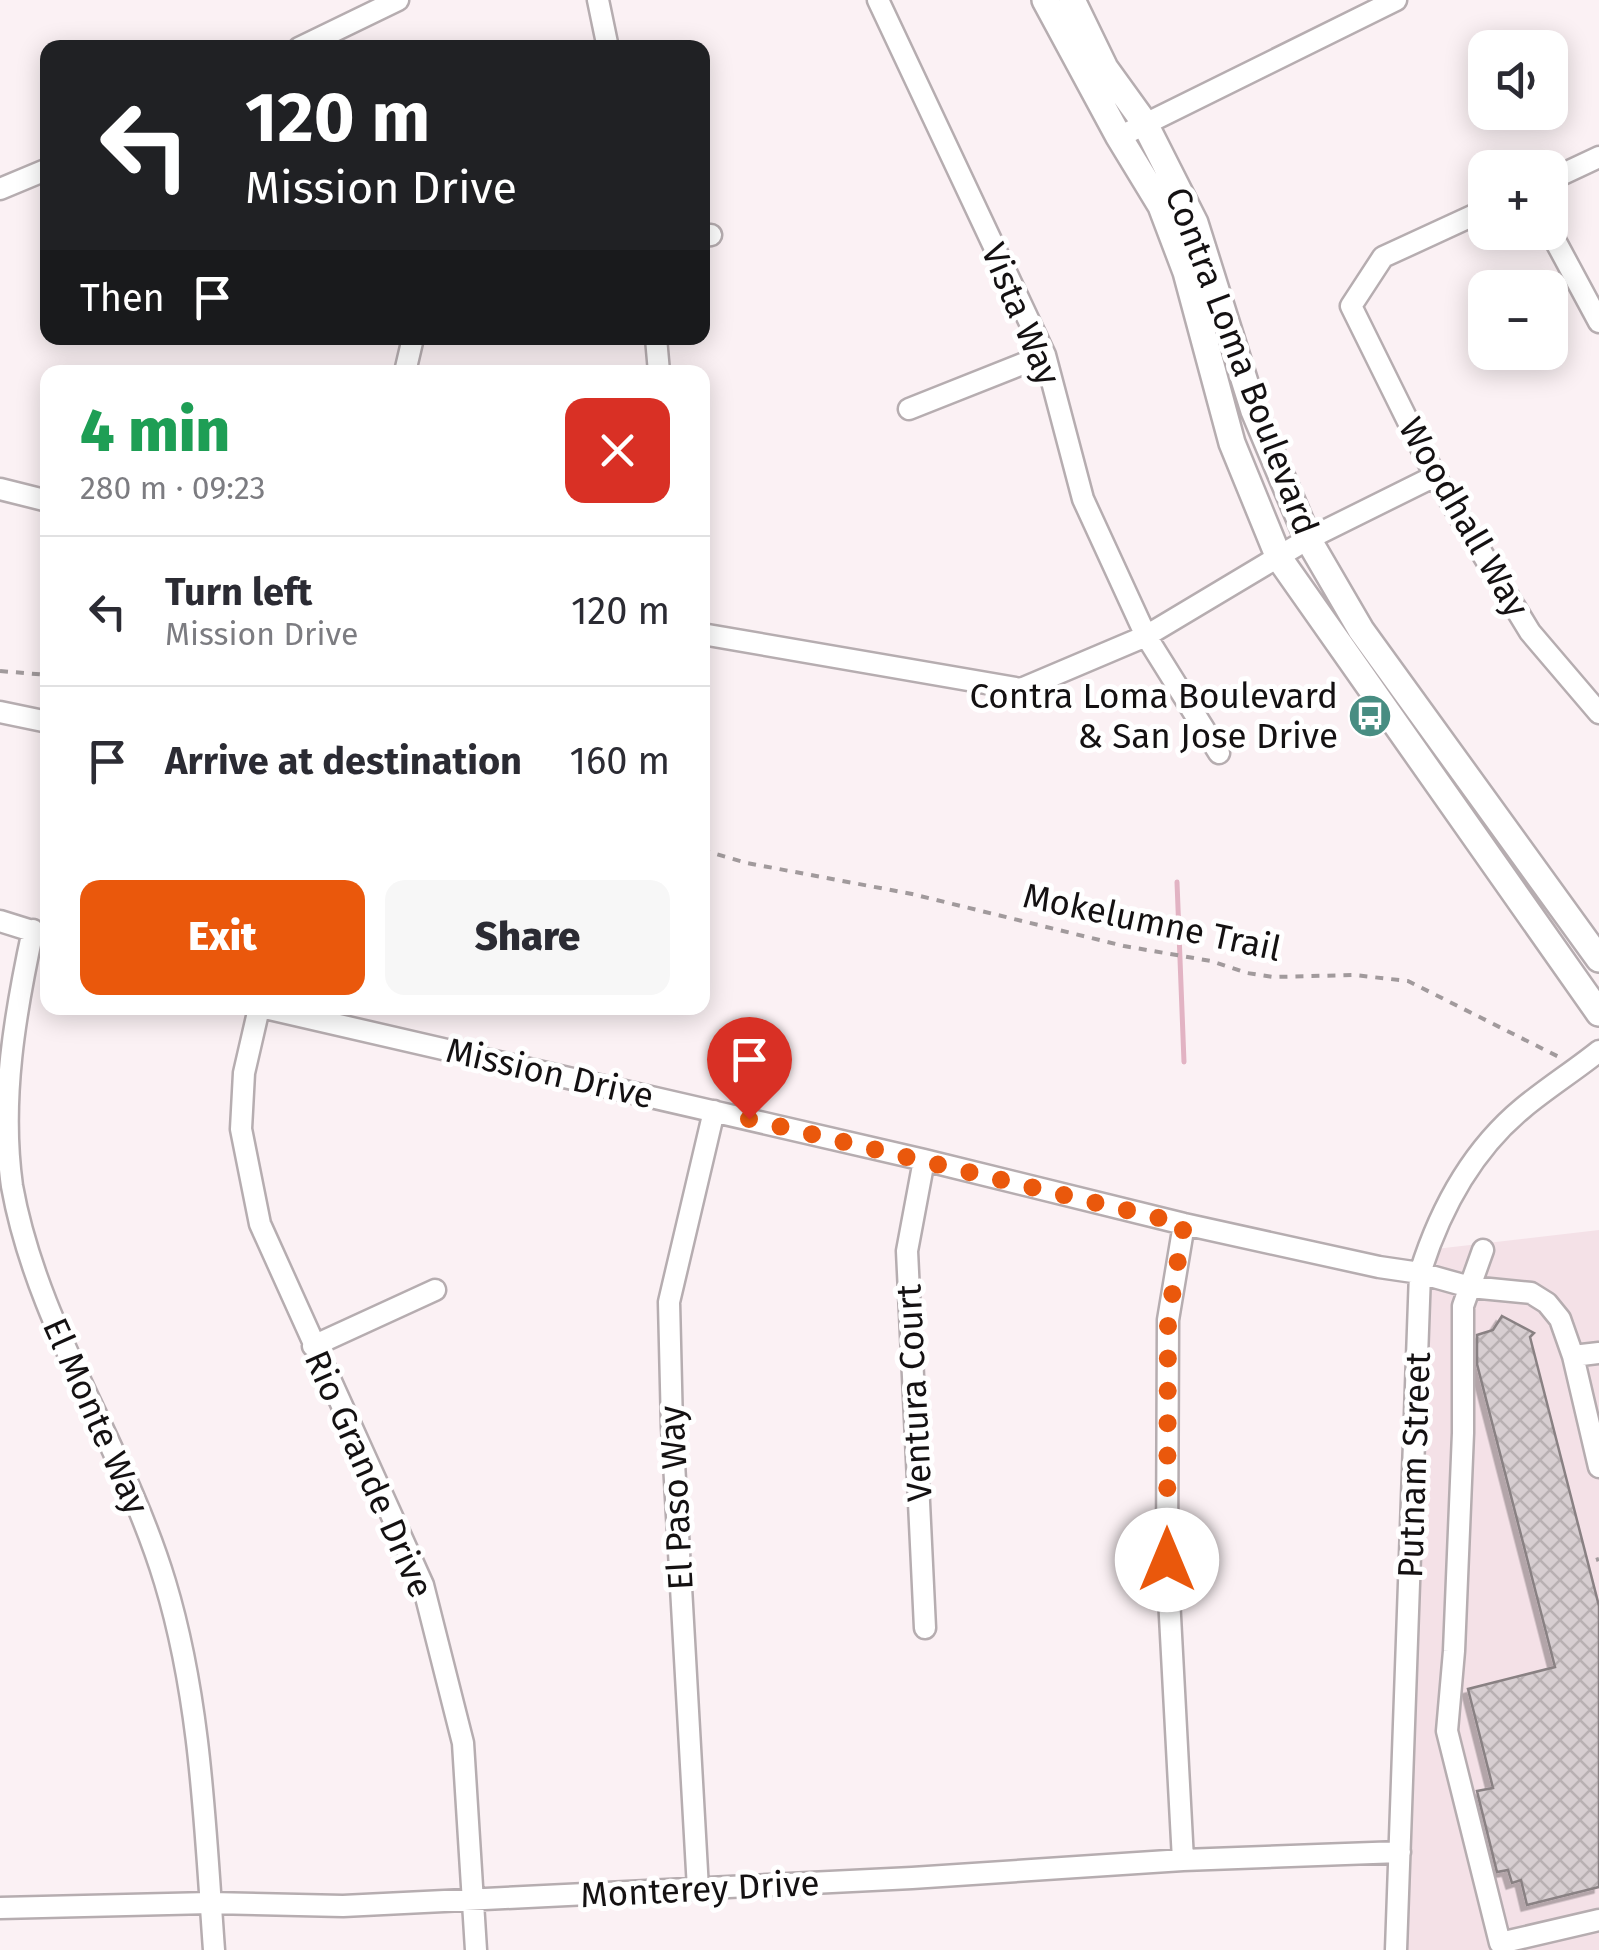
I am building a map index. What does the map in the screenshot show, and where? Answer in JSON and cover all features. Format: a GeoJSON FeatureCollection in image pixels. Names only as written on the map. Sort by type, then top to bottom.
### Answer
{"type":"FeatureCollection","features":[{"type":"Feature","properties":{"kind":"main road","name":"Contra Loma Boulevard"},"geometry":{"type":"LineString","coordinates":[[1045,0],[1161,206],[1186,272],[1232,443],[1279,558],[1599,1013]]}},
{"type":"Feature","properties":{"kind":"main road","name":"Contra Loma Boulevard"},"geometry":{"type":"LineString","coordinates":[[1072,0],[1104,68],[1144,122],[1196,223],[1254,411],[1308,539],[1362,630],[1599,959]]}},
{"type":"Feature","properties":{"kind":"street"},"geometry":{"type":"LineString","coordinates":[[334,40],[398,0]]}},
{"type":"Feature","properties":{"kind":"street"},"geometry":{"type":"LineString","coordinates":[[598,0],[606,40]]}},
{"type":"Feature","properties":{"kind":"street","name":"Vista Way"},"geometry":{"type":"LineString","coordinates":[[878,0],[1045,355],[1083,499],[1146,636],[1219,753]]}},
{"type":"Feature","properties":{"kind":"street"},"geometry":{"type":"LineString","coordinates":[[1119,137],[1396,0]]}},
{"type":"Feature","properties":{"kind":"street"},"geometry":{"type":"LineString","coordinates":[[1568,172],[1599,157]]}},
{"type":"Feature","properties":{"kind":"street"},"geometry":{"type":"LineString","coordinates":[[0,189],[40,172]]}},
{"type":"Feature","properties":{"kind":"street","name":"Woodhall Way"},"geometry":{"type":"LineString","coordinates":[[1468,218],[1383,256],[1351,306],[1435,476],[1530,632],[1599,713]]}},
{"type":"Feature","properties":{"kind":"street"},"geometry":{"type":"LineString","coordinates":[[1560,250],[1599,322]]}},
{"type":"Feature","properties":{"kind":"street"},"geometry":{"type":"LineString","coordinates":[[909,409],[1045,355]]}},
{"type":"Feature","properties":{"kind":"street"},"geometry":{"type":"LineString","coordinates":[[710,635],[1021,690],[1146,636],[1308,539],[1435,476]]}},
{"type":"Feature","properties":{"kind":"street"},"geometry":{"type":"LineString","coordinates":[[0,489],[40,499]]}},
{"type":"Feature","properties":{"kind":"street"},"geometry":{"type":"LineString","coordinates":[[0,712],[40,720]]}},
{"type":"Feature","properties":{"kind":"street"},"geometry":{"type":"LineString","coordinates":[[0,921],[40,933]]}},
{"type":"Feature","properties":{"kind":"street","name":"El Monte Way"},"geometry":{"type":"LineString","coordinates":[[40,933],[10,1053],[7,1134],[11,1184],[46,1303],[134,1498],[165,1582],[193,1701],[214,1950]]}},
{"type":"Feature","properties":{"kind":"street","name":"Rio Grande Drive"},"geometry":{"type":"LineString","coordinates":[[260,1015],[244,1073],[241,1129],[260,1224],[423,1585],[463,1743],[476,1950]]}},
{"type":"Feature","properties":{"kind":"street","name":"Mission Drive"},"geometry":{"type":"LineString","coordinates":[[293,1015],[1184,1224],[1470,1287],[1531,1294],[1547,1303],[1560,1319],[1573,1356]]}},
{"type":"Feature","properties":{"kind":"street","name":"Putnam Street"},"geometry":{"type":"LineString","coordinates":[[1396,1950],[1420,1273],[1432,1233],[1446,1205],[1482,1149],[1523,1108],[1599,1051]]}},
{"type":"Feature","properties":{"kind":"street","name":"El Paso Way"},"geometry":{"type":"LineString","coordinates":[[698,1890],[672,1427],[669,1302],[714,1111]]}},
{"type":"Feature","properties":{"kind":"street","name":"Ventura Court"},"geometry":{"type":"LineString","coordinates":[[924,1160],[906,1251],[925,1628]]}},
{"type":"Feature","properties":{"kind":"street"},"geometry":{"type":"LineString","coordinates":[[1183,1860],[1167,1542],[1168,1320],[1184,1224]]}},
{"type":"Feature","properties":{"kind":"street"},"geometry":{"type":"LineString","coordinates":[[1483,1250],[1463,1306],[1462,1472],[1447,1731],[1500,1943],[1599,1920]]}},
{"type":"Feature","properties":{"kind":"street"},"geometry":{"type":"LineString","coordinates":[[313,1346],[435,1290]]}},
{"type":"Feature","properties":{"kind":"street"},"geometry":{"type":"LineString","coordinates":[[1599,1353],[1573,1356],[1599,1466]]}},
{"type":"Feature","properties":{"kind":"street","name":"Monterey Drive"},"geometry":{"type":"LineString","coordinates":[[0,1908],[210,1903],[343,1906],[698,1890],[1183,1860],[1400,1852]]}},
{"type":"Feature","properties":{"kind":"path"},"geometry":{"type":"LineString","coordinates":[[0,671],[40,674]]}},
{"type":"Feature","properties":{"kind":"path","name":"Mokelumne Trail"},"geometry":{"type":"LineString","coordinates":[[710,852],[930,898],[1248,973],[1273,977],[1354,975],[1408,981],[1555,1054],[1574,1070]]}},
{"type":"Feature","properties":{"kind":"shaded area"},"geometry":{"type":"Polygon","coordinates":[[[1599,1230],[1599,1950],[1396,1950],[1427,1250],[1599,1230]]]}},
{"type":"Feature","properties":{"kind":"building"},"geometry":{"type":"Polygon","coordinates":[[[1502,1316],[1534,1333],[1530,1337],[1599,1606],[1599,1887],[1527,1905],[1521,1880],[1512,1883],[1508,1870],[1497,1872],[1477,1791],[1493,1788],[1468,1689],[1555,1667],[1477,1364],[1477,1335],[1493,1330],[1502,1316]]]}},
{"type":"Feature","properties":{"kind":"waterway"},"geometry":{"type":"LineString","coordinates":[[1177,882],[1184,1062]]}},
{"type":"Feature","properties":{"kind":"place","name":"Contra Loma Boulevard & San Jose Drive"},"geometry":{"type":"Point","coordinates":[1370,716]}},
{"type":"Feature","properties":{"kind":"route"},"geometry":{"type":"LineString","coordinates":[[749,1119],[1184,1224],[1168,1320],[1167,1560]]}}]}
